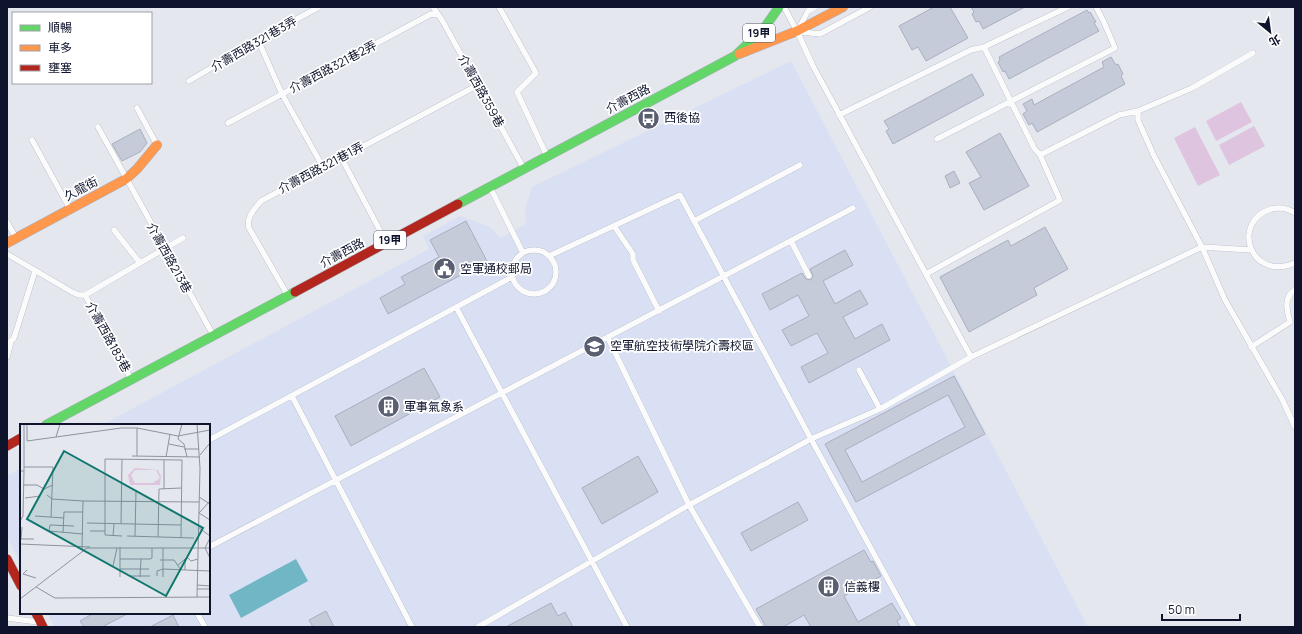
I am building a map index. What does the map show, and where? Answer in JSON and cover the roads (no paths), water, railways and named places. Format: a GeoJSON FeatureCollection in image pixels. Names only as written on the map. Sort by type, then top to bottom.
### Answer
{"type":"FeatureCollection","features":[{"type":"Feature","properties":{"kind":"main road","name":"介壽西路"},"geometry":{"type":"LineString","coordinates":[[735,56],[759,33],[776,13],[779,7]]}},
{"type":"Feature","properties":{"kind":"main road","name":"介壽西路"},"geometry":{"type":"LineString","coordinates":[[48,424],[735,56],[797,31],[843,7]]}},
{"type":"Feature","properties":{"kind":"main road","name":"久龍街"},"geometry":{"type":"LineString","coordinates":[[7,243],[126,179],[137,169],[157,145]]}},
{"type":"Feature","properties":{"kind":"main road"},"geometry":{"type":"LineString","coordinates":[[7,446],[20,439]]}},
{"type":"Feature","properties":{"kind":"main road"},"geometry":{"type":"LineString","coordinates":[[7,559],[20,584]]}},
{"type":"Feature","properties":{"kind":"main road"},"geometry":{"type":"LineString","coordinates":[[36,614],[42,625]]}},
{"type":"Feature","properties":{"kind":"lane","name":"介壽西路321巷3弄"},"geometry":{"type":"LineString","coordinates":[[189,81],[258,40],[319,7]]}},
{"type":"Feature","properties":{"kind":"lane","name":"介壽西路359巷"},"geometry":{"type":"LineString","coordinates":[[433,7],[442,20],[524,169]]}},
{"type":"Feature","properties":{"kind":"lane"},"geometry":{"type":"LineString","coordinates":[[499,7],[536,73],[517,92],[547,156]]}},
{"type":"Feature","properties":{"kind":"lane"},"geometry":{"type":"LineString","coordinates":[[784,7],[839,115],[971,357]]}},
{"type":"Feature","properties":{"kind":"lane"},"geometry":{"type":"LineString","coordinates":[[797,31],[808,11],[815,7]]}},
{"type":"Feature","properties":{"kind":"lane","name":"介壽西路"},"geometry":{"type":"LineString","coordinates":[[797,31],[820,34],[870,7]]}},
{"type":"Feature","properties":{"kind":"lane"},"geometry":{"type":"LineString","coordinates":[[839,115],[971,50],[984,47],[1068,7]]}},
{"type":"Feature","properties":{"kind":"lane"},"geometry":{"type":"LineString","coordinates":[[937,140],[1115,48],[1104,20],[1096,7]]}},
{"type":"Feature","properties":{"kind":"lane","name":"介壽西路321巷2弄"},"geometry":{"type":"LineString","coordinates":[[228,123],[431,14],[438,15]]}},
{"type":"Feature","properties":{"kind":"lane"},"geometry":{"type":"LineString","coordinates":[[258,40],[282,94],[323,167]]}},
{"type":"Feature","properties":{"kind":"lane"},"geometry":{"type":"LineString","coordinates":[[926,274],[1060,200],[1040,155],[1034,148],[984,47]]}},
{"type":"Feature","properties":{"kind":"lane"},"geometry":{"type":"LineString","coordinates":[[1040,155],[1119,115],[1138,111],[1192,88],[1253,53]]}},
{"type":"Feature","properties":{"kind":"lane","name":"介壽西路321巷1弄"},"geometry":{"type":"LineString","coordinates":[[287,296],[248,223],[248,219],[252,212],[261,201],[478,85]]}},
{"type":"Feature","properties":{"kind":"lane"},"geometry":{"type":"LineString","coordinates":[[137,108],[157,145]]}},
{"type":"Feature","properties":{"kind":"lane"},"geometry":{"type":"LineString","coordinates":[[1138,111],[1138,120],[1154,156],[1202,247],[1225,300],[1282,399],[1295,427]]}},
{"type":"Feature","properties":{"kind":"lane","name":"介壽西路213巷"},"geometry":{"type":"LineString","coordinates":[[98,127],[213,336]]}},
{"type":"Feature","properties":{"kind":"lane"},"geometry":{"type":"LineString","coordinates":[[32,140],[70,209]]}},
{"type":"Feature","properties":{"kind":"lane"},"geometry":{"type":"LineString","coordinates":[[341,157],[386,243]]}},
{"type":"Feature","properties":{"kind":"lane"},"geometry":{"type":"LineString","coordinates":[[694,221],[800,165]]}},
{"type":"Feature","properties":{"kind":"lane"},"geometry":{"type":"LineString","coordinates":[[490,187],[523,253]]}},
{"type":"Feature","properties":{"kind":"lane"},"geometry":{"type":"LineString","coordinates":[[549,256],[680,195],[914,627]]}},
{"type":"Feature","properties":{"kind":"lane"},"geometry":{"type":"LineString","coordinates":[[210,546],[853,208]]}},
{"type":"Feature","properties":{"kind":"lane"},"geometry":{"type":"LineString","coordinates":[[1295,213],[1284,208],[1275,208],[1266,211],[1258,216],[1252,223],[1249,232],[1251,250],[1257,258],[1265,264],[1275,267],[1286,266],[1295,262]]}},
{"type":"Feature","properties":{"kind":"lane"},"geometry":{"type":"LineString","coordinates":[[7,222],[16,238]]}},
{"type":"Feature","properties":{"kind":"lane"},"geometry":{"type":"LineString","coordinates":[[614,226],[633,254],[633,260],[659,310]]}},
{"type":"Feature","properties":{"kind":"lane"},"geometry":{"type":"LineString","coordinates":[[114,230],[140,263]]}},
{"type":"Feature","properties":{"kind":"lane"},"geometry":{"type":"LineString","coordinates":[[7,254],[72,292],[79,295],[84,295],[183,238]]}},
{"type":"Feature","properties":{"kind":"lane"},"geometry":{"type":"LineString","coordinates":[[791,241],[810,276]]}},
{"type":"Feature","properties":{"kind":"lane"},"geometry":{"type":"LineString","coordinates":[[478,627],[689,505],[811,439],[880,409],[971,357],[1202,247],[1251,250]]}},
{"type":"Feature","properties":{"kind":"lane"},"geometry":{"type":"LineString","coordinates":[[530,250],[537,250],[549,256],[554,262],[556,276],[548,289],[542,293],[527,293],[515,284],[512,277],[512,270],[518,257],[530,250]]}},
{"type":"Feature","properties":{"kind":"lane"},"geometry":{"type":"LineString","coordinates":[[7,357],[9,342],[14,338],[35,271]]}},
{"type":"Feature","properties":{"kind":"lane"},"geometry":{"type":"LineString","coordinates":[[210,439],[512,277]]}},
{"type":"Feature","properties":{"kind":"lane"},"geometry":{"type":"LineString","coordinates":[[1251,347],[1290,322],[1287,298],[1291,292],[1295,290]]}},
{"type":"Feature","properties":{"kind":"lane","name":"介壽西路183巷"},"geometry":{"type":"LineString","coordinates":[[84,295],[131,379]]}},
{"type":"Feature","properties":{"kind":"lane"},"geometry":{"type":"LineString","coordinates":[[456,307],[627,627]]}},
{"type":"Feature","properties":{"kind":"lane"},"geometry":{"type":"LineString","coordinates":[[608,338],[689,505],[760,627]]}},
{"type":"Feature","properties":{"kind":"lane"},"geometry":{"type":"LineString","coordinates":[[860,370],[880,409]]}},
{"type":"Feature","properties":{"kind":"lane"},"geometry":{"type":"LineString","coordinates":[[292,396],[412,627]]}},
{"type":"Feature","properties":{"kind":"lane"},"geometry":{"type":"LineString","coordinates":[[198,614],[205,627]]}},
{"type":"Feature","properties":{"kind":"lane"},"geometry":{"type":"LineString","coordinates":[[7,618],[42,625]]}},
{"type":"Feature","properties":{"kind":"water"},"geometry":{"type":"Polygon","coordinates":[[[296,559],[308,581],[241,618],[229,595],[296,559]]]}},
{"type":"Feature","properties":{"kind":"place","name":"西後協"},"geometry":{"type":"Point","coordinates":[649,118]}},
{"type":"Feature","properties":{"kind":"place","name":"空軍通校郵局"},"geometry":{"type":"Point","coordinates":[444,269]}},
{"type":"Feature","properties":{"kind":"place","name":"空軍航空技術學院介壽校區"},"geometry":{"type":"Point","coordinates":[595,346]}},
{"type":"Feature","properties":{"kind":"place","name":"軍事氣象系"},"geometry":{"type":"Point","coordinates":[388,407]}},
{"type":"Feature","properties":{"kind":"place","name":"信義樓"},"geometry":{"type":"Point","coordinates":[828,587]}}]}
